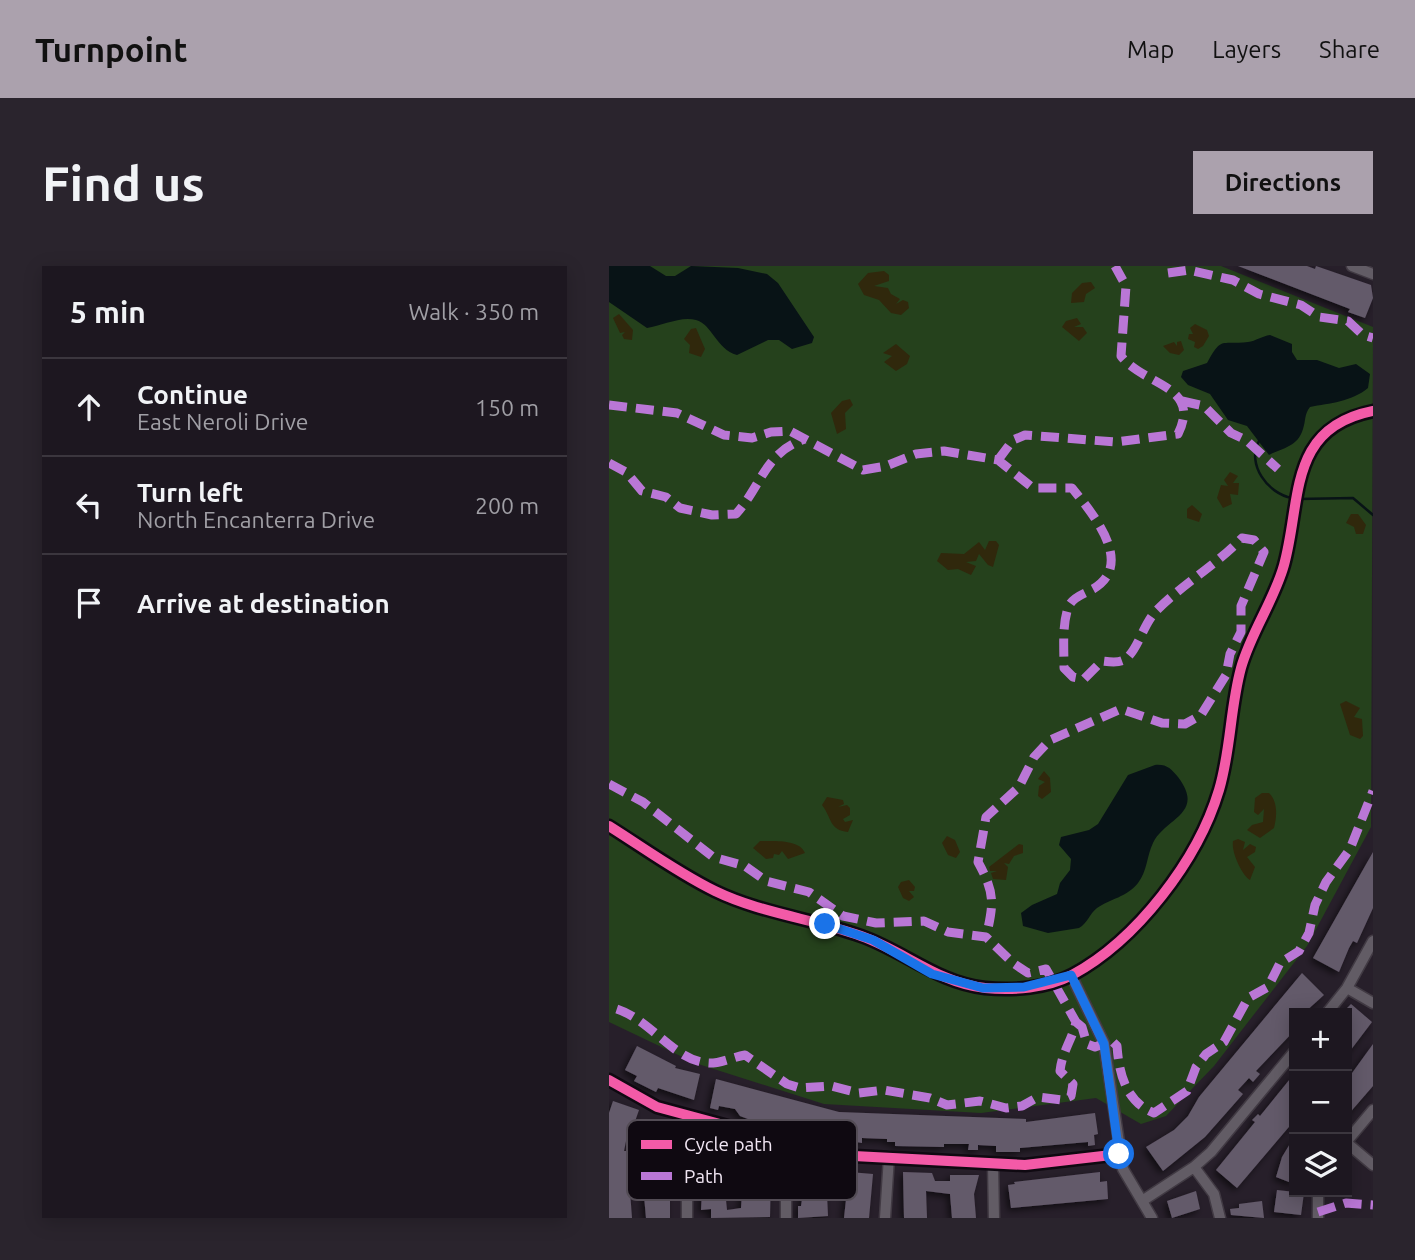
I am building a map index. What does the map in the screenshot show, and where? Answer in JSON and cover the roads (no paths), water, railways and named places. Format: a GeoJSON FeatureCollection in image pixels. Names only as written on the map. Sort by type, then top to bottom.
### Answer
{"type":"FeatureCollection","features":[{"type":"Feature","properties":{"kind":"street"},"geometry":{"type":"LineString","coordinates":[[1352,266],[1373,274]]}},
{"type":"Feature","properties":{"kind":"street"},"geometry":{"type":"LineString","coordinates":[[609,826],[716,892],[873,940],[932,974],[961,983],[1004,989],[1047,984],[1071,975],[1104,953],[1167,890],[1205,828],[1220,787],[1241,667],[1284,566],[1297,483],[1310,452],[1333,427],[1352,415],[1373,411]]}},
{"type":"Feature","properties":{"kind":"street"},"geometry":{"type":"LineString","coordinates":[[1331,1008],[1347,988],[1373,941]]}},
{"type":"Feature","properties":{"kind":"street"},"geometry":{"type":"LineString","coordinates":[[1071,975],[1104,1044],[1123,1169],[1152,1218]]}},
{"type":"Feature","properties":{"kind":"street"},"geometry":{"type":"LineString","coordinates":[[1347,988],[1373,1003]]}},
{"type":"Feature","properties":{"kind":"street"},"geometry":{"type":"LineString","coordinates":[[1142,1201],[1195,1167],[1289,1058]]}},
{"type":"Feature","properties":{"kind":"street"},"geometry":{"type":"LineString","coordinates":[[609,1080],[657,1107],[702,1120]]}},
{"type":"Feature","properties":{"kind":"street"},"geometry":{"type":"LineString","coordinates":[[1352,1136],[1373,1110]]}},
{"type":"Feature","properties":{"kind":"street"},"geometry":{"type":"LineString","coordinates":[[1352,1146],[1373,1165]]}},
{"type":"Feature","properties":{"kind":"street"},"geometry":{"type":"LineString","coordinates":[[857,1156],[1025,1165],[1119,1154]]}},
{"type":"Feature","properties":{"kind":"street"},"geometry":{"type":"LineString","coordinates":[[885,1218],[889,1157]]}},
{"type":"Feature","properties":{"kind":"street"},"geometry":{"type":"LineString","coordinates":[[993,1164],[994,1218]]}},
{"type":"Feature","properties":{"kind":"street"},"geometry":{"type":"LineString","coordinates":[[1195,1167],[1214,1194],[1220,1218]]}},
{"type":"Feature","properties":{"kind":"street"},"geometry":{"type":"LineString","coordinates":[[1318,1197],[1318,1218]]}},
{"type":"Feature","properties":{"kind":"street"},"geometry":{"type":"LineString","coordinates":[[687,1200],[687,1218]]}},
{"type":"Feature","properties":{"kind":"street"},"geometry":{"type":"LineString","coordinates":[[786,1200],[786,1218]]}},
{"type":"Feature","properties":{"kind":"waterway"},"geometry":{"type":"LineString","coordinates":[[1259,441],[1255,459],[1262,477],[1275,491],[1292,498]]}},
{"type":"Feature","properties":{"kind":"waterway"},"geometry":{"type":"LineString","coordinates":[[1298,499],[1353,498],[1373,515]]}}]}
